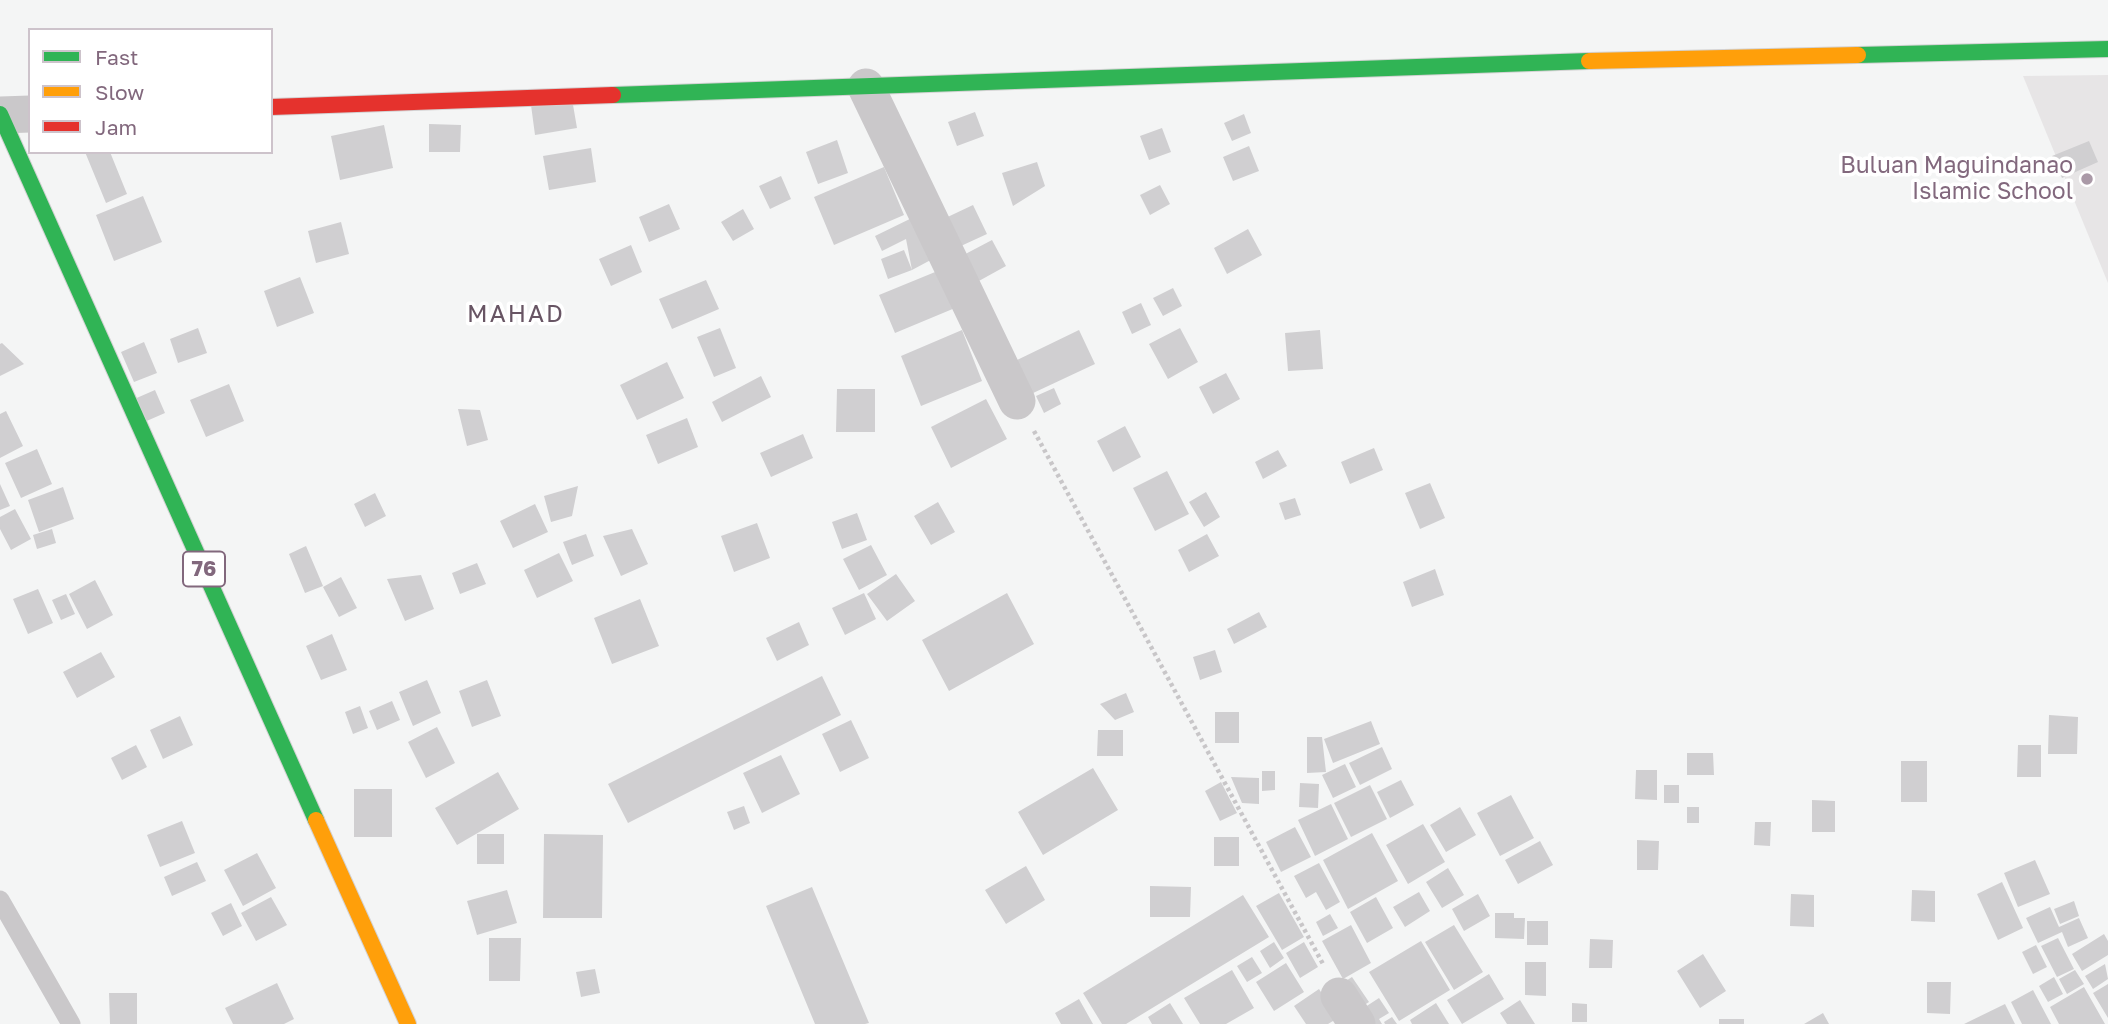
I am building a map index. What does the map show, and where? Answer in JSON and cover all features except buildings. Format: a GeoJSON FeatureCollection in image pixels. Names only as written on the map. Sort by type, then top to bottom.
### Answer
{"type":"FeatureCollection","features":[{"type":"Feature","properties":{"kind":"main road"},"geometry":{"type":"LineString","coordinates":[[273,107],[866,88],[1430,65],[2108,49]]}},
{"type":"Feature","properties":{"kind":"main road","name":"76"},"geometry":{"type":"LineString","coordinates":[[0,114],[408,1024]]}},
{"type":"Feature","properties":{"kind":"street"},"geometry":{"type":"LineString","coordinates":[[866,88],[1017,401]]}},
{"type":"Feature","properties":{"kind":"street"},"geometry":{"type":"LineString","coordinates":[[0,114],[28,114]]}},
{"type":"Feature","properties":{"kind":"lane"},"geometry":{"type":"LineString","coordinates":[[0,900],[71,1024]]}},
{"type":"Feature","properties":{"kind":"path"},"geometry":{"type":"LineString","coordinates":[[1017,401],[1270,862],[1348,1010]]}},
{"type":"Feature","properties":{"kind":"shaded area","name":"Buluan Maguindanao Islamic School"},"geometry":{"type":"Polygon","coordinates":[[[2108,75],[2108,283],[2023,76],[2108,75]]]}},
{"type":"Feature","properties":{"kind":"traffic: fast"},"geometry":{"type":"LineString","coordinates":[[1858,55],[2108,49]]}},
{"type":"Feature","properties":{"kind":"traffic: fast"},"geometry":{"type":"LineString","coordinates":[[613,95],[1589,61]]}},
{"type":"Feature","properties":{"kind":"traffic: fast"},"geometry":{"type":"LineString","coordinates":[[0,114],[316,820]]}},
{"type":"Feature","properties":{"kind":"traffic: slow"},"geometry":{"type":"LineString","coordinates":[[1589,61],[1858,55]]}},
{"type":"Feature","properties":{"kind":"traffic: slow"},"geometry":{"type":"LineString","coordinates":[[316,820],[408,1024]]}},
{"type":"Feature","properties":{"kind":"traffic: jam"},"geometry":{"type":"LineString","coordinates":[[273,107],[613,95]]}},
{"type":"Feature","properties":{"kind":"place","name":"Buluan Maguindanao Islamic School"},"geometry":{"type":"Point","coordinates":[2087,179]}},
{"type":"Feature","properties":{"kind":"district","name":"MAHAD"},"geometry":{"type":"Point","coordinates":[516,314]}}]}
